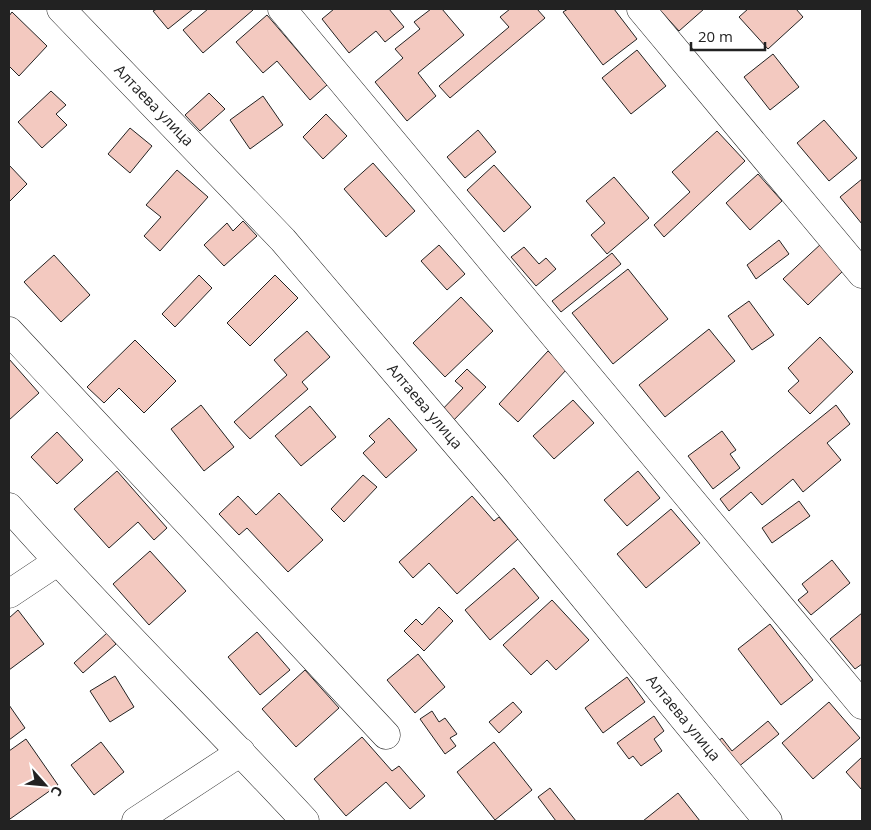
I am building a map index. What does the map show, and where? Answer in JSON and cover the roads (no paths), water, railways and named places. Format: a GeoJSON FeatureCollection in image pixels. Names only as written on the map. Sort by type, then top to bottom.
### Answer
{"type":"FeatureCollection","features":[{"type":"Feature","properties":{"kind":"street","name":"Алтаева улица"},"geometry":{"type":"LineString","coordinates":[[61,9],[283,240],[496,490],[768,821]]}},
{"type":"Feature","properties":{"kind":"street"},"geometry":{"type":"LineString","coordinates":[[282,9],[862,705]]}},
{"type":"Feature","properties":{"kind":"street"},"geometry":{"type":"LineString","coordinates":[[641,9],[862,274]]}},
{"type":"Feature","properties":{"kind":"street"},"geometry":{"type":"LineString","coordinates":[[9,331],[386,735]]}},
{"type":"Feature","properties":{"kind":"street"},"geometry":{"type":"LineString","coordinates":[[9,507],[57,562],[305,821]]}},
{"type":"Feature","properties":{"kind":"street"},"geometry":{"type":"LineString","coordinates":[[9,594],[57,562]]}},
{"type":"Feature","properties":{"kind":"street"},"geometry":{"type":"LineString","coordinates":[[136,821],[241,752]]}}]}
